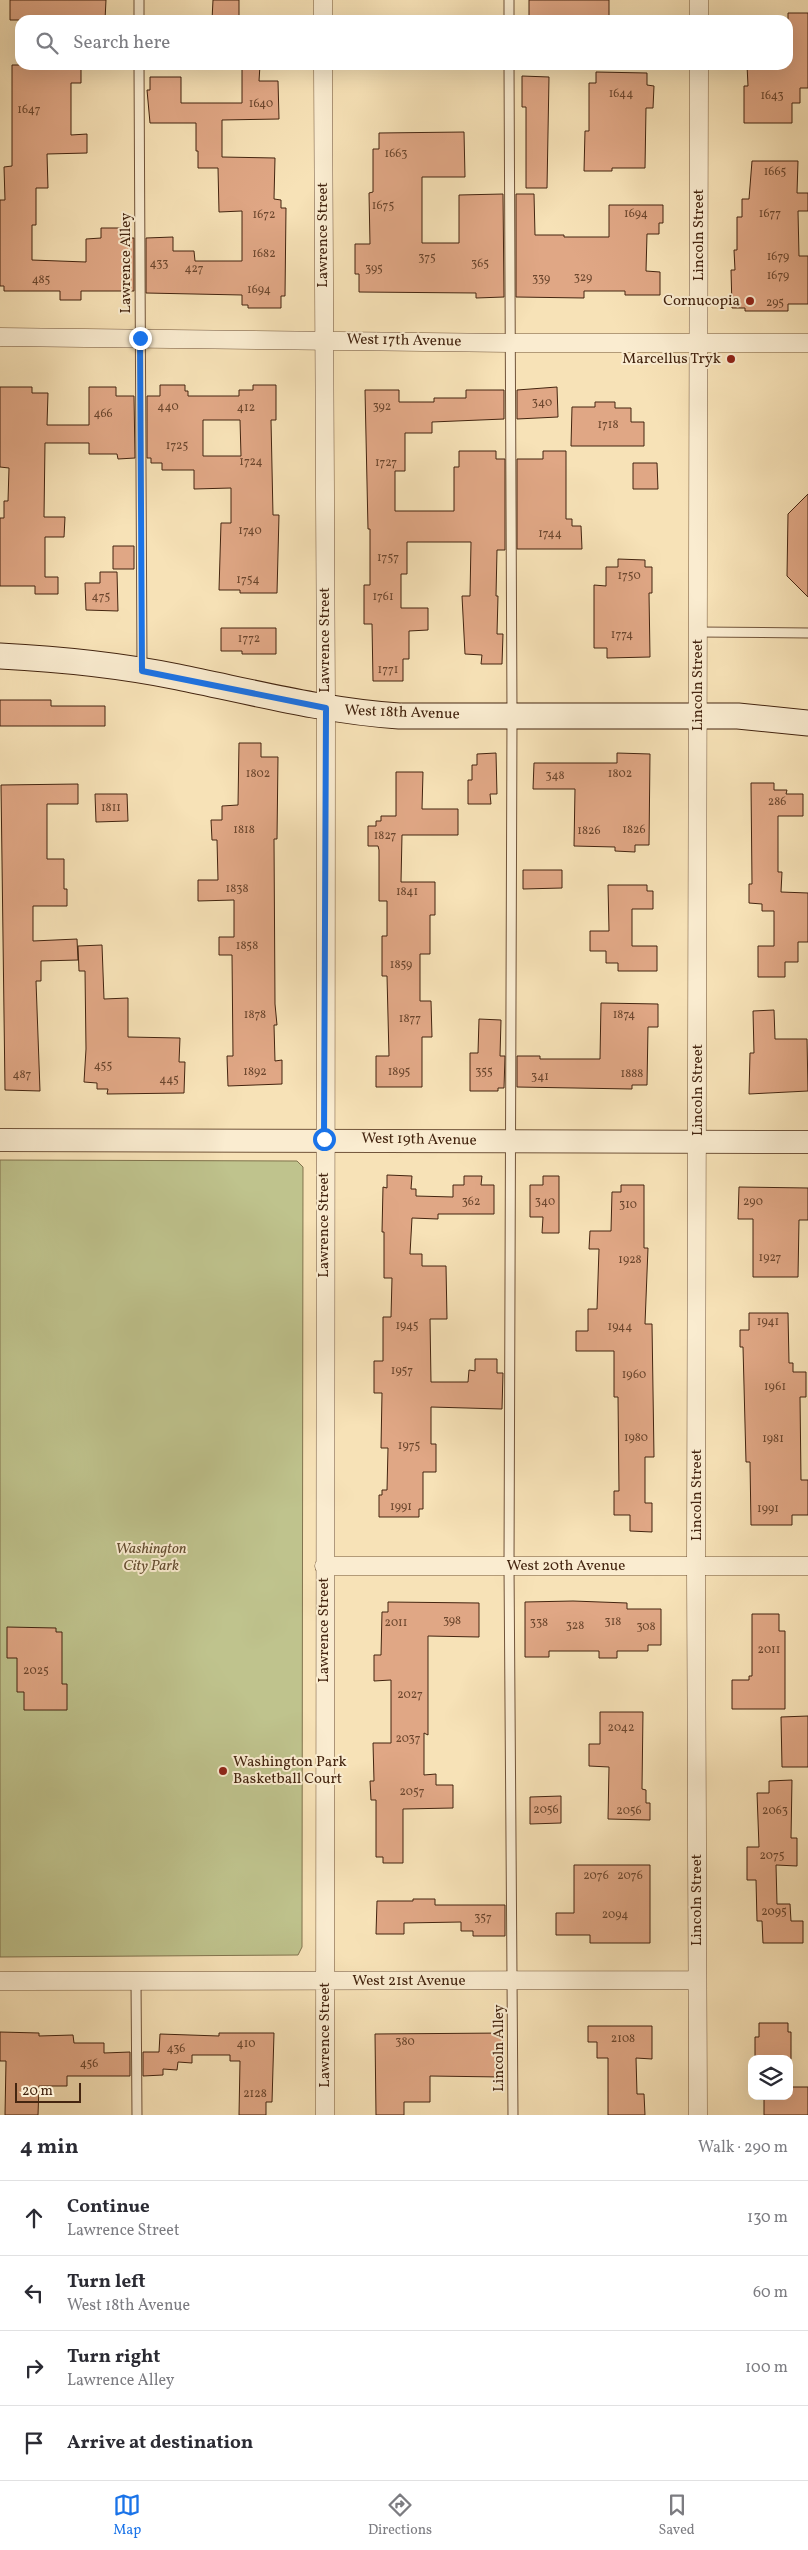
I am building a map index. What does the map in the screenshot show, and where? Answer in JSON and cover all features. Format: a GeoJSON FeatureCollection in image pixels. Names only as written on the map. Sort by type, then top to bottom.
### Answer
{"type":"FeatureCollection","features":[{"type":"Feature","properties":{"kind":"main road","name":"West 18th Avenue"},"geometry":{"type":"LineString","coordinates":[[0,656],[76,662],[142,671],[326,708],[399,716],[765,717],[808,723]]}},
{"type":"Feature","properties":{"kind":"street"},"geometry":{"type":"LineString","coordinates":[[323,0],[323,15]]}},
{"type":"Feature","properties":{"kind":"street"},"geometry":{"type":"LineString","coordinates":[[699,0],[699,15]]}},
{"type":"Feature","properties":{"kind":"street","name":"Lawrence Street"},"geometry":{"type":"LineString","coordinates":[[323,70],[326,708],[324,1139],[325,2115]]}},
{"type":"Feature","properties":{"kind":"street","name":"Lincoln Street"},"geometry":{"type":"LineString","coordinates":[[698,2115],[696,1566],[699,70]]}},
{"type":"Feature","properties":{"kind":"street","name":"West 17th Avenue"},"geometry":{"type":"LineString","coordinates":[[0,337],[324,339],[511,343],[808,343]]}},
{"type":"Feature","properties":{"kind":"street","name":"West 19th Avenue"},"geometry":{"type":"LineString","coordinates":[[0,1140],[324,1139],[808,1142]]}},
{"type":"Feature","properties":{"kind":"street","name":"West 20th Avenue"},"geometry":{"type":"LineString","coordinates":[[324,1566],[808,1566]]}},
{"type":"Feature","properties":{"kind":"street","name":"West 21st Avenue"},"geometry":{"type":"LineString","coordinates":[[0,1981],[697,1980]]}},
{"type":"Feature","properties":{"kind":"lane"},"geometry":{"type":"LineString","coordinates":[[139,0],[139,15]]}},
{"type":"Feature","properties":{"kind":"lane"},"geometry":{"type":"LineString","coordinates":[[509,0],[509,15]]}},
{"type":"Feature","properties":{"kind":"lane","name":"Lawrence Alley"},"geometry":{"type":"LineString","coordinates":[[139,70],[142,671]]}},
{"type":"Feature","properties":{"kind":"lane","name":"Lincoln Alley"},"geometry":{"type":"LineString","coordinates":[[509,70],[512,716],[509,1566],[513,2115]]}},
{"type":"Feature","properties":{"kind":"lane"},"geometry":{"type":"LineString","coordinates":[[698,632],[808,633]]}},
{"type":"Feature","properties":{"kind":"lane"},"geometry":{"type":"LineString","coordinates":[[136,1982],[137,2115]]}},
{"type":"Feature","properties":{"kind":"green space","name":"Washington City Park"},"geometry":{"type":"Polygon","coordinates":[[[0,1160],[297,1161],[303,1167],[302,1947],[298,1955],[0,1957],[0,1160]]]}},
{"type":"Feature","properties":{"kind":"building"},"geometry":{"type":"Polygon","coordinates":[[[10,0],[106,0],[105,15],[15,15],[15,20],[10,20],[10,0]]]}},
{"type":"Feature","properties":{"kind":"building"},"geometry":{"type":"Polygon","coordinates":[[[213,0],[239,0],[239,15],[212,15],[213,0]]]}},
{"type":"Feature","properties":{"kind":"building"},"geometry":{"type":"Polygon","coordinates":[[[529,0],[609,0],[609,15],[529,15],[529,0]]]}},
{"type":"Feature","properties":{"kind":"building"},"geometry":{"type":"Polygon","coordinates":[[[788,13],[808,13],[808,88],[800,88],[800,103],[792,103],[792,123],[744,123],[744,86],[748,86],[747,70],[793,70],[793,15],[788,15],[788,13]]]}},
{"type":"Feature","properties":{"kind":"building"},"geometry":{"type":"Polygon","coordinates":[[[12,65],[15,65],[15,70],[81,70],[81,83],[71,83],[71,135],[87,134],[87,153],[47,154],[48,188],[36,188],[36,225],[32,225],[32,260],[86,262],[86,239],[101,238],[101,228],[121,228],[121,238],[134,238],[134,291],[81,291],[81,300],[60,300],[60,291],[4,291],[4,286],[0,286],[0,200],[5,200],[4,167],[12,166],[12,65]]]}},
{"type":"Feature","properties":{"kind":"building"},"geometry":{"type":"Polygon","coordinates":[[[242,70],[260,70],[259,81],[278,81],[279,119],[222,120],[222,157],[275,158],[274,199],[281,200],[281,208],[286,208],[285,296],[281,296],[281,308],[248,308],[248,305],[242,305],[242,295],[146,293],[146,238],[173,237],[173,251],[194,251],[195,261],[242,261],[242,211],[219,212],[218,168],[198,168],[196,123],[150,123],[147,90],[150,90],[150,77],[181,77],[181,103],[242,103],[242,70]]]}},
{"type":"Feature","properties":{"kind":"building"},"geometry":{"type":"Polygon","coordinates":[[[596,72],[647,73],[647,85],[654,86],[653,108],[646,108],[645,168],[612,168],[612,171],[584,171],[585,131],[589,131],[589,83],[596,83],[596,72]]]}},
{"type":"Feature","properties":{"kind":"building"},"geometry":{"type":"Polygon","coordinates":[[[522,76],[549,77],[547,188],[526,188],[526,107],[522,107],[522,76]]]}},
{"type":"Feature","properties":{"kind":"building"},"geometry":{"type":"Polygon","coordinates":[[[464,132],[465,177],[422,177],[422,243],[459,243],[459,195],[503,194],[504,297],[476,298],[476,293],[359,292],[359,274],[355,274],[355,244],[370,244],[369,193],[373,192],[373,149],[379,149],[379,133],[464,132]]]}},
{"type":"Feature","properties":{"kind":"building"},"geometry":{"type":"Polygon","coordinates":[[[752,161],[798,161],[797,193],[808,193],[808,211],[798,211],[799,256],[808,256],[808,304],[788,304],[788,311],[745,311],[745,308],[732,308],[731,270],[735,270],[734,250],[737,250],[737,217],[742,217],[742,199],[749,199],[752,161]]]}},
{"type":"Feature","properties":{"kind":"building"},"geometry":{"type":"Polygon","coordinates":[[[516,194],[534,194],[535,235],[609,237],[609,205],[663,205],[663,223],[659,223],[659,234],[647,234],[646,271],[660,272],[660,295],[625,295],[625,291],[584,291],[584,298],[516,297],[516,194]]]}},
{"type":"Feature","properties":{"kind":"building"},"geometry":{"type":"Polygon","coordinates":[[[160,385],[185,385],[185,391],[188,391],[188,396],[239,396],[239,390],[253,390],[253,385],[276,385],[276,420],[271,420],[273,515],[279,515],[277,593],[240,593],[240,590],[219,590],[221,523],[231,523],[231,488],[194,489],[194,470],[162,470],[162,463],[151,463],[151,458],[147,458],[147,396],[160,396],[160,385]],[[203,420],[203,456],[241,456],[240,420],[203,420]]]}},
{"type":"Feature","properties":{"kind":"building"},"geometry":{"type":"Polygon","coordinates":[[[0,387],[32,387],[32,393],[48,393],[47,425],[89,425],[89,387],[116,387],[116,396],[134,396],[135,458],[118,459],[117,454],[89,454],[89,443],[45,443],[44,517],[65,517],[64,537],[45,537],[45,577],[58,577],[58,594],[35,594],[35,586],[0,586],[0,518],[4,518],[4,501],[8,501],[9,468],[0,467],[0,387]]]}},
{"type":"Feature","properties":{"kind":"building"},"geometry":{"type":"Polygon","coordinates":[[[557,387],[558,417],[517,419],[517,390],[557,387]]]}},
{"type":"Feature","properties":{"kind":"building"},"geometry":{"type":"Polygon","coordinates":[[[365,390],[399,390],[399,402],[434,402],[434,398],[466,398],[466,390],[504,390],[504,419],[432,422],[432,433],[405,433],[405,471],[395,471],[395,511],[454,511],[454,467],[459,467],[459,451],[496,451],[496,459],[505,459],[505,550],[497,550],[496,596],[498,596],[497,634],[503,634],[502,664],[481,664],[482,655],[465,654],[462,596],[470,596],[471,542],[407,542],[407,574],[401,574],[401,608],[428,608],[428,630],[409,631],[409,659],[403,659],[403,681],[373,681],[372,624],[364,624],[364,585],[370,585],[365,390]]]}},
{"type":"Feature","properties":{"kind":"building"},"geometry":{"type":"Polygon","coordinates":[[[595,402],[615,402],[615,408],[631,408],[631,422],[644,422],[644,446],[571,446],[572,407],[595,407],[595,402]]]}},
{"type":"Feature","properties":{"kind":"building"},"geometry":{"type":"Polygon","coordinates":[[[543,451],[566,451],[566,519],[572,519],[572,526],[581,526],[582,549],[517,549],[517,459],[543,459],[543,451]]]}},
{"type":"Feature","properties":{"kind":"building"},"geometry":{"type":"Polygon","coordinates":[[[633,463],[657,463],[658,489],[633,489],[633,463]]]}},
{"type":"Feature","properties":{"kind":"building"},"geometry":{"type":"Polygon","coordinates":[[[808,494],[808,597],[787,576],[788,514],[808,494]]]}},
{"type":"Feature","properties":{"kind":"building"},"geometry":{"type":"Polygon","coordinates":[[[113,546],[134,546],[134,569],[113,569],[113,546]]]}},
{"type":"Feature","properties":{"kind":"building"},"geometry":{"type":"Polygon","coordinates":[[[618,559],[645,560],[645,567],[652,567],[652,593],[649,593],[650,657],[607,658],[607,648],[594,648],[594,585],[606,586],[606,567],[618,567],[618,559]]]}},
{"type":"Feature","properties":{"kind":"building"},"geometry":{"type":"Polygon","coordinates":[[[100,572],[117,572],[118,611],[86,610],[85,583],[100,583],[100,572]]]}},
{"type":"Feature","properties":{"kind":"building"},"geometry":{"type":"Polygon","coordinates":[[[221,628],[276,628],[276,654],[242,654],[242,651],[221,651],[221,628]]]}},
{"type":"Feature","properties":{"kind":"building"},"geometry":{"type":"Polygon","coordinates":[[[0,700],[51,700],[51,706],[105,706],[105,726],[0,726],[0,700]]]}},
{"type":"Feature","properties":{"kind":"building"},"geometry":{"type":"Polygon","coordinates":[[[239,743],[261,743],[261,757],[278,757],[277,839],[274,839],[275,1004],[277,1025],[274,1025],[275,1061],[282,1060],[282,1084],[228,1086],[227,1056],[233,1056],[232,955],[219,955],[219,937],[234,937],[234,900],[198,901],[198,880],[218,880],[217,840],[212,840],[211,820],[222,820],[222,806],[238,805],[239,743]]]}},
{"type":"Feature","properties":{"kind":"building"},"geometry":{"type":"Polygon","coordinates":[[[496,753],[497,794],[490,794],[491,804],[468,804],[468,780],[472,780],[472,765],[477,765],[477,754],[496,753]]]}},
{"type":"Feature","properties":{"kind":"building"},"geometry":{"type":"Polygon","coordinates":[[[617,753],[650,754],[649,845],[635,845],[635,852],[615,851],[615,847],[574,846],[575,789],[533,789],[534,763],[617,763],[617,753]]]}},
{"type":"Feature","properties":{"kind":"building"},"geometry":{"type":"Polygon","coordinates":[[[396,772],[423,772],[422,809],[458,809],[458,835],[402,835],[401,882],[435,882],[435,915],[430,915],[430,954],[420,954],[420,1001],[431,1001],[432,1037],[422,1037],[422,1087],[376,1087],[376,1056],[389,1056],[387,976],[382,976],[382,936],[387,936],[387,901],[379,901],[379,850],[378,846],[368,846],[368,826],[376,826],[376,821],[381,821],[381,816],[396,816],[396,772]]]}},
{"type":"Feature","properties":{"kind":"building"},"geometry":{"type":"Polygon","coordinates":[[[751,783],[774,783],[774,790],[787,790],[786,794],[803,794],[803,816],[778,816],[778,872],[782,872],[781,892],[808,893],[808,942],[798,942],[798,962],[785,962],[785,977],[758,977],[758,946],[774,946],[774,911],[762,911],[762,904],[749,903],[749,884],[752,884],[751,783]]]}},
{"type":"Feature","properties":{"kind":"building"},"geometry":{"type":"Polygon","coordinates":[[[78,784],[78,804],[47,804],[47,859],[64,859],[64,889],[67,889],[67,906],[33,906],[33,941],[77,939],[78,960],[41,961],[41,981],[36,981],[40,1091],[5,1090],[1,785],[78,784]]]}},
{"type":"Feature","properties":{"kind":"building"},"geometry":{"type":"Polygon","coordinates":[[[95,794],[127,794],[128,821],[96,822],[95,794]]]}},
{"type":"Feature","properties":{"kind":"building"},"geometry":{"type":"Polygon","coordinates":[[[523,870],[562,870],[562,888],[523,889],[523,870]]]}},
{"type":"Feature","properties":{"kind":"building"},"geometry":{"type":"Polygon","coordinates":[[[608,885],[647,885],[647,891],[653,891],[653,909],[632,909],[632,946],[657,946],[657,971],[618,971],[618,963],[606,963],[606,951],[590,951],[590,931],[609,931],[608,885]]]}},
{"type":"Feature","properties":{"kind":"building"},"geometry":{"type":"Polygon","coordinates":[[[102,945],[104,999],[128,998],[128,1037],[180,1038],[179,1062],[185,1062],[184,1093],[107,1094],[108,1089],[97,1089],[97,1083],[84,1082],[86,1049],[85,971],[79,971],[78,946],[102,945]]]}},
{"type":"Feature","properties":{"kind":"building"},"geometry":{"type":"Polygon","coordinates":[[[601,1003],[658,1004],[658,1027],[648,1027],[647,1085],[632,1085],[632,1089],[517,1087],[517,1056],[540,1056],[540,1059],[600,1059],[601,1003]]]}},
{"type":"Feature","properties":{"kind":"building"},"geometry":{"type":"Polygon","coordinates":[[[774,1010],[775,1039],[807,1039],[808,1091],[749,1094],[750,1053],[754,1053],[753,1011],[774,1010]]]}},
{"type":"Feature","properties":{"kind":"building"},"geometry":{"type":"Polygon","coordinates":[[[479,1019],[501,1020],[500,1056],[505,1056],[504,1088],[498,1088],[498,1091],[470,1091],[470,1053],[478,1053],[479,1019]]]}},
{"type":"Feature","properties":{"kind":"building"},"geometry":{"type":"Polygon","coordinates":[[[387,1175],[412,1176],[411,1189],[416,1189],[416,1196],[453,1197],[453,1185],[464,1185],[464,1176],[482,1176],[481,1185],[494,1185],[494,1214],[438,1214],[438,1219],[412,1218],[410,1254],[422,1254],[422,1266],[446,1266],[447,1319],[430,1319],[431,1382],[468,1382],[469,1370],[475,1371],[475,1359],[497,1359],[497,1373],[503,1373],[502,1409],[431,1407],[431,1444],[436,1444],[436,1472],[423,1472],[423,1509],[419,1509],[419,1517],[379,1517],[379,1495],[382,1495],[382,1490],[387,1490],[388,1448],[381,1448],[382,1393],[374,1393],[374,1361],[383,1361],[383,1317],[391,1317],[392,1278],[384,1278],[384,1232],[382,1232],[383,1187],[387,1188],[387,1175]]]}},
{"type":"Feature","properties":{"kind":"building"},"geometry":{"type":"Polygon","coordinates":[[[543,1176],[559,1176],[559,1233],[542,1233],[543,1217],[530,1217],[530,1185],[543,1185],[543,1176]]]}},
{"type":"Feature","properties":{"kind":"building"},"geometry":{"type":"Polygon","coordinates":[[[621,1185],[644,1185],[644,1248],[648,1248],[645,1324],[652,1324],[654,1457],[645,1457],[645,1503],[652,1503],[652,1532],[630,1531],[630,1515],[614,1515],[614,1491],[619,1491],[618,1397],[614,1397],[614,1351],[576,1351],[576,1331],[588,1331],[588,1309],[597,1309],[599,1249],[589,1249],[590,1231],[611,1231],[612,1192],[621,1192],[621,1185]]]}},
{"type":"Feature","properties":{"kind":"building"},"geometry":{"type":"Polygon","coordinates":[[[739,1187],[808,1188],[808,1220],[799,1220],[798,1277],[753,1277],[753,1219],[738,1219],[739,1187]]]}},
{"type":"Feature","properties":{"kind":"building"},"geometry":{"type":"Polygon","coordinates":[[[749,1313],[788,1313],[789,1363],[793,1363],[793,1372],[806,1372],[806,1397],[800,1397],[801,1480],[808,1480],[808,1515],[792,1515],[792,1525],[751,1525],[750,1462],[746,1462],[743,1347],[740,1347],[740,1330],[749,1330],[749,1313]]]}},
{"type":"Feature","properties":{"kind":"building"},"geometry":{"type":"Polygon","coordinates":[[[388,1602],[479,1603],[479,1637],[428,1636],[428,1735],[424,1733],[424,1775],[436,1774],[436,1785],[453,1785],[453,1808],[403,1809],[403,1863],[383,1863],[383,1857],[376,1857],[376,1800],[371,1800],[370,1781],[374,1781],[373,1743],[391,1743],[391,1680],[374,1681],[374,1655],[381,1655],[382,1612],[388,1612],[388,1602]]]}},
{"type":"Feature","properties":{"kind":"building"},"geometry":{"type":"Polygon","coordinates":[[[525,1602],[627,1603],[627,1609],[661,1609],[661,1645],[648,1645],[648,1651],[617,1651],[617,1658],[599,1658],[599,1651],[549,1651],[549,1657],[525,1657],[525,1602]]]}},
{"type":"Feature","properties":{"kind":"building"},"geometry":{"type":"Polygon","coordinates":[[[752,1614],[779,1614],[779,1631],[785,1631],[785,1709],[732,1709],[732,1680],[749,1680],[749,1676],[752,1676],[752,1614]]]}},
{"type":"Feature","properties":{"kind":"building"},"geometry":{"type":"Polygon","coordinates":[[[7,1627],[56,1628],[56,1632],[62,1632],[62,1684],[67,1684],[67,1710],[24,1710],[24,1692],[17,1692],[17,1658],[7,1658],[7,1627]]]}},
{"type":"Feature","properties":{"kind":"building"},"geometry":{"type":"Polygon","coordinates":[[[600,1712],[643,1712],[642,1789],[646,1790],[646,1803],[650,1803],[650,1820],[608,1819],[609,1767],[589,1766],[589,1744],[600,1744],[600,1712]]]}},
{"type":"Feature","properties":{"kind":"building"},"geometry":{"type":"Polygon","coordinates":[[[808,1716],[808,1767],[782,1767],[781,1717],[808,1716]]]}},
{"type":"Feature","properties":{"kind":"building"},"geometry":{"type":"Polygon","coordinates":[[[792,1780],[791,1838],[797,1838],[797,1866],[776,1865],[777,1904],[790,1904],[791,1921],[803,1921],[803,1943],[763,1943],[762,1921],[757,1921],[756,1880],[747,1880],[747,1847],[759,1847],[757,1793],[769,1793],[769,1781],[792,1780]]]}},
{"type":"Feature","properties":{"kind":"building"},"geometry":{"type":"Polygon","coordinates":[[[561,1796],[561,1823],[530,1824],[530,1797],[561,1796]]]}},
{"type":"Feature","properties":{"kind":"building"},"geometry":{"type":"Polygon","coordinates":[[[574,1865],[650,1865],[650,1943],[590,1943],[590,1935],[556,1935],[556,1913],[574,1913],[574,1865]]]}},
{"type":"Feature","properties":{"kind":"building"},"geometry":{"type":"Polygon","coordinates":[[[413,1899],[435,1899],[435,1905],[505,1905],[505,1936],[473,1936],[473,1931],[461,1931],[461,1922],[404,1923],[404,1934],[376,1934],[377,1901],[413,1901],[413,1899]]]}},
{"type":"Feature","properties":{"kind":"building"},"geometry":{"type":"Polygon","coordinates":[[[759,2023],[788,2023],[788,2032],[791,2032],[791,2055],[755,2055],[755,2037],[759,2037],[759,2023]]]}},
{"type":"Feature","properties":{"kind":"building"},"geometry":{"type":"Polygon","coordinates":[[[588,2026],[652,2026],[652,2059],[636,2058],[637,2094],[644,2094],[645,2115],[608,2115],[608,2058],[597,2058],[597,2042],[588,2042],[588,2026]]]}},
{"type":"Feature","properties":{"kind":"building"},"geometry":{"type":"Polygon","coordinates":[[[0,2032],[39,2033],[39,2036],[73,2035],[74,2043],[104,2043],[104,2053],[130,2052],[130,2076],[67,2076],[67,2086],[39,2086],[38,2115],[5,2115],[6,2061],[0,2061],[0,2032]]]}},
{"type":"Feature","properties":{"kind":"building"},"geometry":{"type":"Polygon","coordinates":[[[219,2033],[274,2033],[272,2102],[266,2102],[266,2115],[239,2115],[240,2061],[230,2061],[230,2055],[192,2055],[192,2063],[178,2062],[177,2070],[163,2069],[163,2075],[143,2076],[143,2052],[159,2052],[160,2034],[219,2036],[219,2033]]]}},
{"type":"Feature","properties":{"kind":"building"},"geometry":{"type":"Polygon","coordinates":[[[503,2033],[502,2077],[430,2076],[430,2102],[404,2102],[404,2115],[376,2115],[375,2034],[503,2033]]]}},
{"type":"Feature","properties":{"kind":"building"},"geometry":{"type":"Polygon","coordinates":[[[793,2087],[808,2087],[808,2115],[764,2115],[764,2100],[793,2100],[793,2087]]]}},
{"type":"Feature","properties":{"kind":"place","name":"Cornucopia"},"geometry":{"type":"Point","coordinates":[750,301]}},
{"type":"Feature","properties":{"kind":"place","name":"Marcellus Tryk"},"geometry":{"type":"Point","coordinates":[731,359]}},
{"type":"Feature","properties":{"kind":"place","name":"Washington Park Basketball Court"},"geometry":{"type":"Point","coordinates":[223,1771]}},
{"type":"Feature","properties":{"kind":"route"},"geometry":{"type":"LineString","coordinates":[[140,338],[142,671],[326,708],[324,1139]]}}]}
